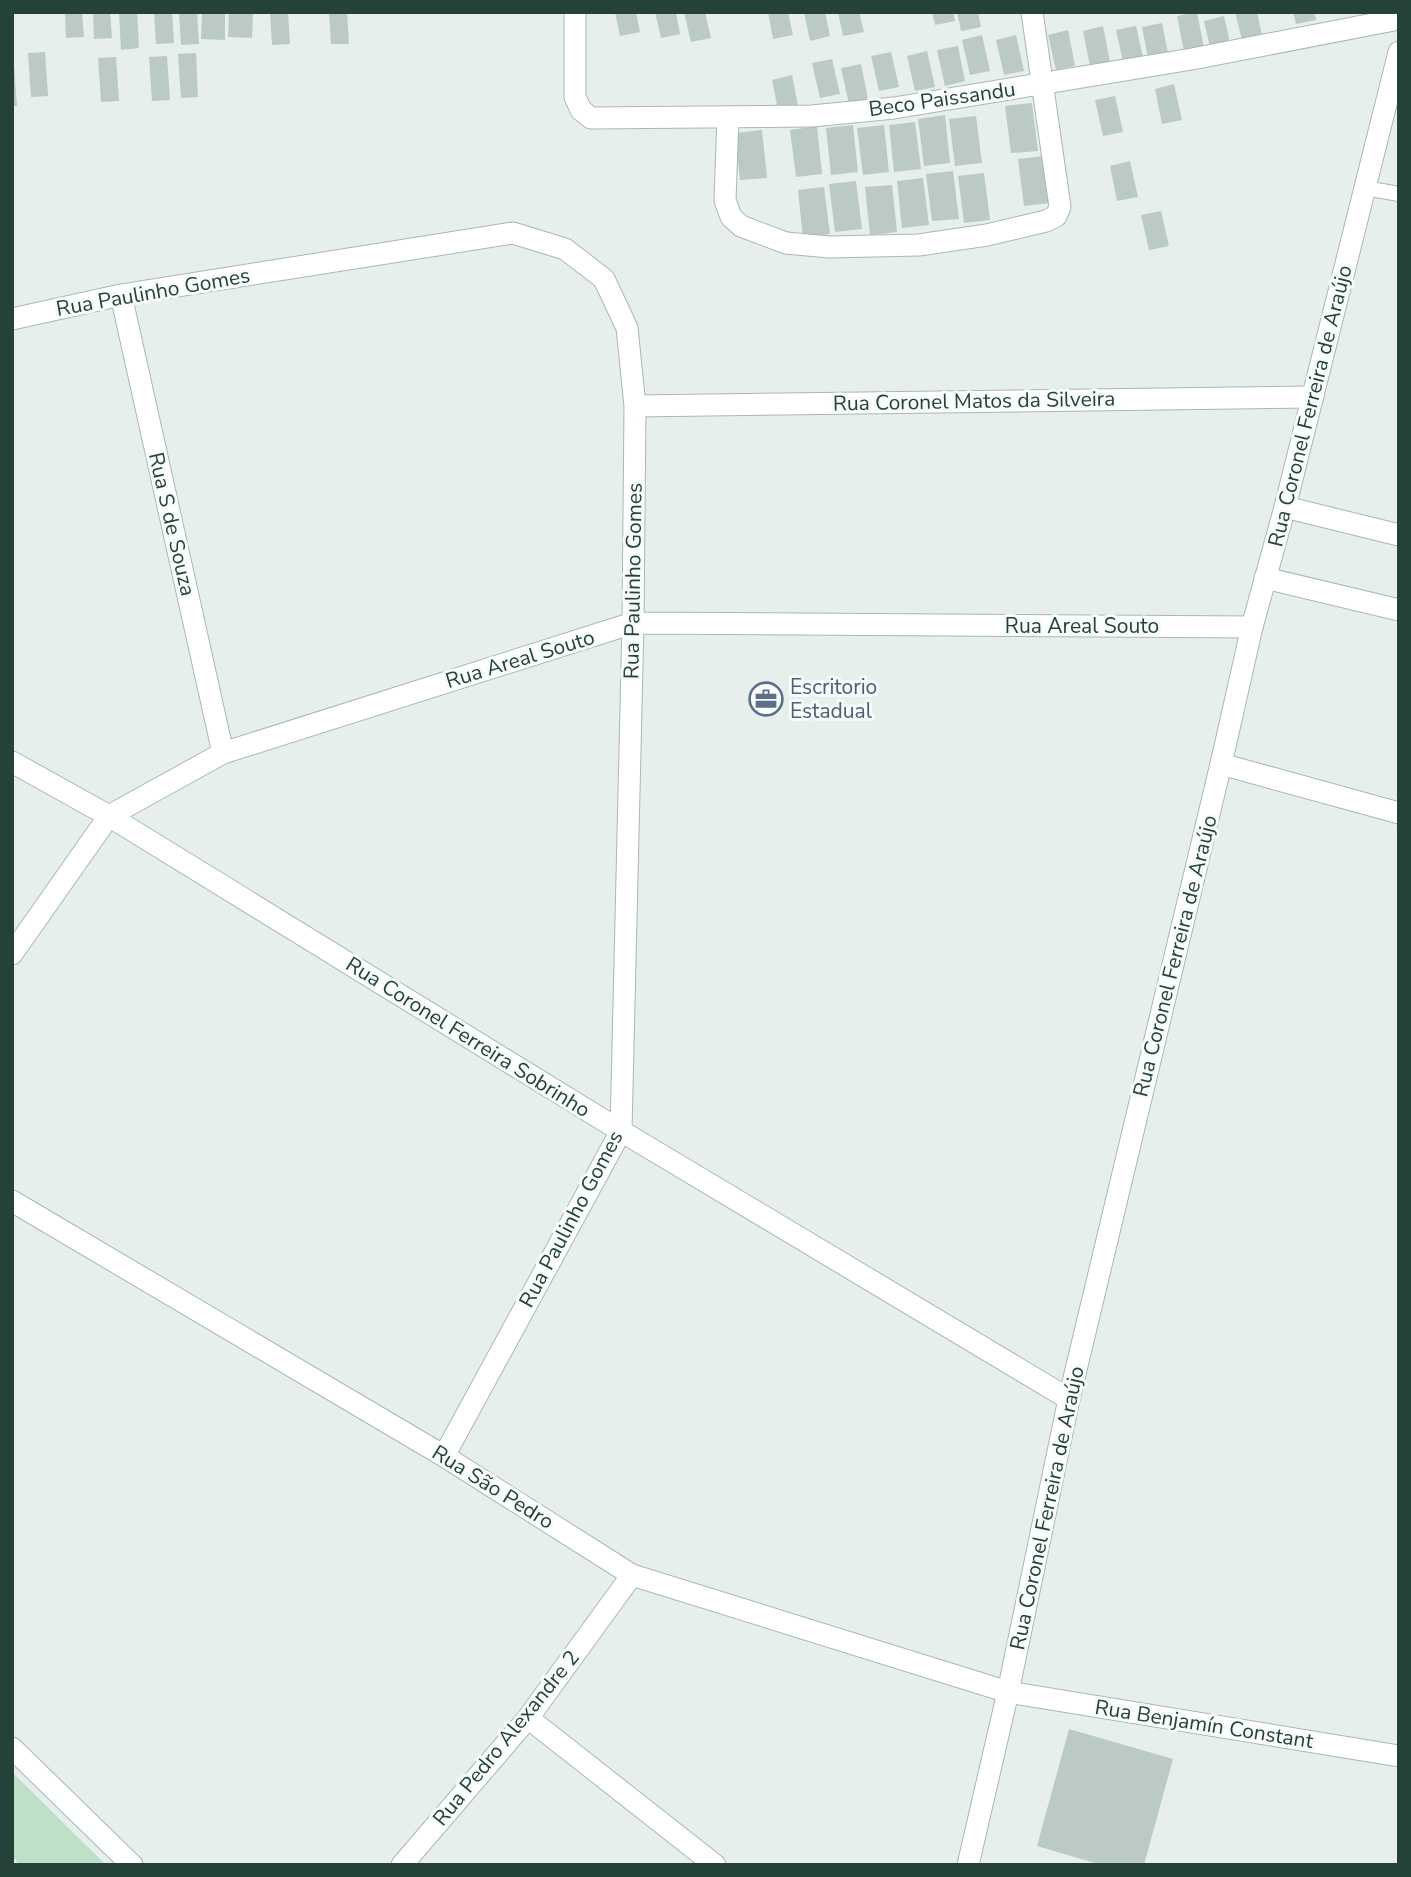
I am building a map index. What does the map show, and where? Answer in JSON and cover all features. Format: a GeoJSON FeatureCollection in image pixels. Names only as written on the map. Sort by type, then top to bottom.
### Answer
{"type":"FeatureCollection","features":[{"type":"Feature","properties":{"kind":"street","name":"Beco Paissandu"},"geometry":{"type":"LineString","coordinates":[[575,12],[575,97],[581,110],[591,118],[812,116],[894,107],[1192,59],[1399,19]]}},
{"type":"Feature","properties":{"kind":"street"},"geometry":{"type":"LineString","coordinates":[[728,117],[725,200],[731,217],[741,226],[786,243],[829,247],[919,245],[988,235],[1046,221],[1056,216],[1060,207],[1032,12]]}},
{"type":"Feature","properties":{"kind":"street","name":"Rua Coronel Ferreira de Araújo"},"geometry":{"type":"LineString","coordinates":[[968,1865],[1009,1692],[1069,1399],[1222,764],[1252,627],[1285,507],[1399,51]]}},
{"type":"Feature","properties":{"kind":"street","name":"Rua Paulinho Gomes"},"geometry":{"type":"LineString","coordinates":[[12,319],[121,295],[513,233],[565,249],[604,279],[627,328],[635,405],[633,623],[621,1131],[444,1456]]}},
{"type":"Feature","properties":{"kind":"street","name":"Rua S de Souza"},"geometry":{"type":"LineString","coordinates":[[121,295],[223,753]]}},
{"type":"Feature","properties":{"kind":"street","name":"Rua Coronel Matos da Silveira"},"geometry":{"type":"LineString","coordinates":[[635,405],[1313,397]]}},
{"type":"Feature","properties":{"kind":"street"},"geometry":{"type":"LineString","coordinates":[[1285,507],[1399,535]]}},
{"type":"Feature","properties":{"kind":"street"},"geometry":{"type":"LineString","coordinates":[[1265,578],[1399,610]]}},
{"type":"Feature","properties":{"kind":"street","name":"Rua Areal Souto"},"geometry":{"type":"LineString","coordinates":[[12,954],[109,816],[223,753],[633,623],[1252,627]]}},
{"type":"Feature","properties":{"kind":"street","name":"Rua Coronel Ferreira Sobrinho"},"geometry":{"type":"LineString","coordinates":[[12,762],[109,816],[621,1131],[1069,1399]]}},
{"type":"Feature","properties":{"kind":"street"},"geometry":{"type":"LineString","coordinates":[[1222,764],[1399,813]]}},
{"type":"Feature","properties":{"kind":"street","name":"Rua São Pedro"},"geometry":{"type":"LineString","coordinates":[[12,1201],[444,1456],[632,1575],[1009,1692]]}},
{"type":"Feature","properties":{"kind":"street","name":"Rua Pedro Alexandre 2"},"geometry":{"type":"LineString","coordinates":[[402,1865],[528,1718],[632,1575]]}},
{"type":"Feature","properties":{"kind":"street","name":"Rua Benjamín Constant"},"geometry":{"type":"LineString","coordinates":[[1009,1692],[1399,1756]]}},
{"type":"Feature","properties":{"kind":"street"},"geometry":{"type":"LineString","coordinates":[[528,1718],[715,1865]]}},
{"type":"Feature","properties":{"kind":"street"},"geometry":{"type":"LineString","coordinates":[[12,1748],[132,1865]]}},
{"type":"Feature","properties":{"kind":"lane"},"geometry":{"type":"LineString","coordinates":[[1365,188],[1399,194]]}},
{"type":"Feature","properties":{"kind":"green space"},"geometry":{"type":"Polygon","coordinates":[[[12,1772],[106,1865],[20,1865],[12,1856],[12,1772]]]}},
{"type":"Feature","properties":{"kind":"building"},"geometry":{"type":"Polygon","coordinates":[[[65,12],[82,12],[84,37],[66,38],[65,12]]]}},
{"type":"Feature","properties":{"kind":"building"},"geometry":{"type":"Polygon","coordinates":[[[93,12],[110,12],[112,38],[94,39],[93,12]]]}},
{"type":"Feature","properties":{"kind":"building"},"geometry":{"type":"Polygon","coordinates":[[[119,12],[137,12],[139,48],[121,50],[119,12]]]}},
{"type":"Feature","properties":{"kind":"building"},"geometry":{"type":"Polygon","coordinates":[[[154,12],[172,12],[174,43],[156,44],[154,12]]]}},
{"type":"Feature","properties":{"kind":"building"},"geometry":{"type":"Polygon","coordinates":[[[179,12],[197,12],[199,44],[181,45],[179,12]]]}},
{"type":"Feature","properties":{"kind":"building"},"geometry":{"type":"Polygon","coordinates":[[[202,12],[225,12],[225,40],[201,39],[202,12]]]}},
{"type":"Feature","properties":{"kind":"building"},"geometry":{"type":"Polygon","coordinates":[[[229,12],[253,12],[252,38],[228,37],[229,12]]]}},
{"type":"Feature","properties":{"kind":"building"},"geometry":{"type":"Polygon","coordinates":[[[270,12],[288,12],[290,44],[272,45],[270,12]]]}},
{"type":"Feature","properties":{"kind":"building"},"geometry":{"type":"Polygon","coordinates":[[[329,12],[347,12],[349,44],[331,44],[329,12]]]}},
{"type":"Feature","properties":{"kind":"building"},"geometry":{"type":"Polygon","coordinates":[[[615,12],[636,12],[640,32],[620,36],[615,12]]]}},
{"type":"Feature","properties":{"kind":"building"},"geometry":{"type":"Polygon","coordinates":[[[655,12],[676,12],[680,34],[661,38],[655,12]]]}},
{"type":"Feature","properties":{"kind":"building"},"geometry":{"type":"Polygon","coordinates":[[[684,12],[705,12],[711,38],[691,42],[684,12]]]}},
{"type":"Feature","properties":{"kind":"building"},"geometry":{"type":"Polygon","coordinates":[[[768,12],[788,12],[793,35],[773,39],[768,12]]]}},
{"type":"Feature","properties":{"kind":"building"},"geometry":{"type":"Polygon","coordinates":[[[804,12],[825,12],[830,36],[810,41],[804,12]]]}},
{"type":"Feature","properties":{"kind":"building"},"geometry":{"type":"Polygon","coordinates":[[[838,12],[859,12],[864,32],[843,36],[838,12]]]}},
{"type":"Feature","properties":{"kind":"building"},"geometry":{"type":"Polygon","coordinates":[[[932,12],[953,12],[955,21],[935,25],[932,12]]]}},
{"type":"Feature","properties":{"kind":"building"},"geometry":{"type":"Polygon","coordinates":[[[957,12],[978,12],[981,27],[961,31],[957,12]]]}},
{"type":"Feature","properties":{"kind":"building"},"geometry":{"type":"Polygon","coordinates":[[[1197,12],[1204,48],[1184,52],[1177,16],[1197,12]]]}},
{"type":"Feature","properties":{"kind":"building"},"geometry":{"type":"Polygon","coordinates":[[[1235,12],[1257,12],[1262,36],[1242,40],[1235,12]]]}},
{"type":"Feature","properties":{"kind":"building"},"geometry":{"type":"Polygon","coordinates":[[[1293,12],[1314,12],[1316,20],[1296,24],[1293,12]]]}},
{"type":"Feature","properties":{"kind":"building"},"geometry":{"type":"Polygon","coordinates":[[[1224,16],[1232,52],[1212,56],[1204,21],[1224,16]]]}},
{"type":"Feature","properties":{"kind":"building"},"geometry":{"type":"Polygon","coordinates":[[[1162,23],[1169,58],[1149,63],[1142,27],[1162,23]]]}},
{"type":"Feature","properties":{"kind":"building"},"geometry":{"type":"Polygon","coordinates":[[[1103,26],[1110,62],[1090,66],[1083,31],[1103,26]]]}},
{"type":"Feature","properties":{"kind":"building"},"geometry":{"type":"Polygon","coordinates":[[[1136,26],[1144,62],[1124,66],[1116,30],[1136,26]]]}},
{"type":"Feature","properties":{"kind":"building"},"geometry":{"type":"Polygon","coordinates":[[[1068,30],[1075,66],[1056,70],[1048,35],[1068,30]]]}},
{"type":"Feature","properties":{"kind":"building"},"geometry":{"type":"Polygon","coordinates":[[[982,35],[990,71],[970,75],[962,40],[982,35]]]}},
{"type":"Feature","properties":{"kind":"building"},"geometry":{"type":"Polygon","coordinates":[[[1016,35],[1024,71],[1004,75],[996,40],[1016,35]]]}},
{"type":"Feature","properties":{"kind":"building"},"geometry":{"type":"Polygon","coordinates":[[[958,46],[965,81],[945,86],[937,50],[958,46]]]}},
{"type":"Feature","properties":{"kind":"building"},"geometry":{"type":"Polygon","coordinates":[[[927,51],[935,87],[915,91],[907,56],[927,51]]]}},
{"type":"Feature","properties":{"kind":"building"},"geometry":{"type":"Polygon","coordinates":[[[45,52],[48,96],[31,97],[28,53],[45,52]]]}},
{"type":"Feature","properties":{"kind":"building"},"geometry":{"type":"Polygon","coordinates":[[[891,52],[899,87],[879,91],[871,56],[891,52]]]}},
{"type":"Feature","properties":{"kind":"building"},"geometry":{"type":"Polygon","coordinates":[[[196,53],[198,97],[181,98],[178,54],[196,53]]]}},
{"type":"Feature","properties":{"kind":"building"},"geometry":{"type":"Polygon","coordinates":[[[167,56],[170,100],[152,101],[149,57],[167,56]]]}},
{"type":"Feature","properties":{"kind":"building"},"geometry":{"type":"Polygon","coordinates":[[[116,57],[119,101],[101,102],[98,58],[116,57]]]}},
{"type":"Feature","properties":{"kind":"building"},"geometry":{"type":"Polygon","coordinates":[[[832,59],[840,94],[820,98],[812,63],[832,59]]]}},
{"type":"Feature","properties":{"kind":"building"},"geometry":{"type":"Polygon","coordinates":[[[14,64],[17,106],[12,106],[14,64]]]}},
{"type":"Feature","properties":{"kind":"building"},"geometry":{"type":"Polygon","coordinates":[[[861,64],[868,99],[849,104],[841,68],[861,64]]]}},
{"type":"Feature","properties":{"kind":"building"},"geometry":{"type":"Polygon","coordinates":[[[792,75],[799,111],[779,115],[772,80],[792,75]]]}},
{"type":"Feature","properties":{"kind":"building"},"geometry":{"type":"Polygon","coordinates":[[[1174,84],[1182,120],[1162,124],[1155,89],[1174,84]]]}},
{"type":"Feature","properties":{"kind":"building"},"geometry":{"type":"Polygon","coordinates":[[[1115,96],[1123,132],[1103,136],[1095,100],[1115,96]]]}},
{"type":"Feature","properties":{"kind":"building"},"geometry":{"type":"Polygon","coordinates":[[[1032,103],[1038,151],[1011,153],[1005,106],[1032,103]]]}},
{"type":"Feature","properties":{"kind":"building"},"geometry":{"type":"Polygon","coordinates":[[[945,115],[950,163],[924,166],[918,119],[945,115]]]}},
{"type":"Feature","properties":{"kind":"building"},"geometry":{"type":"Polygon","coordinates":[[[976,116],[982,163],[955,166],[949,119],[976,116]]]}},
{"type":"Feature","properties":{"kind":"building"},"geometry":{"type":"Polygon","coordinates":[[[915,122],[921,169],[894,172],[889,125],[915,122]]]}},
{"type":"Feature","properties":{"kind":"building"},"geometry":{"type":"Polygon","coordinates":[[[853,125],[858,172],[831,175],[826,128],[853,125]]]}},
{"type":"Feature","properties":{"kind":"building"},"geometry":{"type":"Polygon","coordinates":[[[884,125],[889,172],[863,175],[857,128],[884,125]]]}},
{"type":"Feature","properties":{"kind":"building"},"geometry":{"type":"Polygon","coordinates":[[[817,126],[822,174],[796,177],[790,130],[817,126]]]}},
{"type":"Feature","properties":{"kind":"building"},"geometry":{"type":"Polygon","coordinates":[[[762,130],[767,178],[740,180],[735,133],[762,130]]]}},
{"type":"Feature","properties":{"kind":"building"},"geometry":{"type":"Polygon","coordinates":[[[1044,156],[1050,203],[1024,206],[1018,159],[1044,156]]]}},
{"type":"Feature","properties":{"kind":"building"},"geometry":{"type":"Polygon","coordinates":[[[1130,161],[1138,197],[1117,201],[1110,166],[1130,161]]]}},
{"type":"Feature","properties":{"kind":"building"},"geometry":{"type":"Polygon","coordinates":[[[953,171],[959,219],[932,221],[926,174],[953,171]]]}},
{"type":"Feature","properties":{"kind":"building"},"geometry":{"type":"Polygon","coordinates":[[[984,173],[990,220],[964,223],[958,176],[984,173]]]}},
{"type":"Feature","properties":{"kind":"building"},"geometry":{"type":"Polygon","coordinates":[[[923,178],[929,225],[902,228],[897,181],[923,178]]]}},
{"type":"Feature","properties":{"kind":"building"},"geometry":{"type":"Polygon","coordinates":[[[856,181],[862,229],[835,232],[829,184],[856,181]]]}},
{"type":"Feature","properties":{"kind":"building"},"geometry":{"type":"Polygon","coordinates":[[[892,185],[897,232],[870,235],[865,187],[892,185]]]}},
{"type":"Feature","properties":{"kind":"building"},"geometry":{"type":"Polygon","coordinates":[[[824,187],[830,234],[803,238],[798,190],[824,187]]]}},
{"type":"Feature","properties":{"kind":"building"},"geometry":{"type":"Polygon","coordinates":[[[1161,211],[1169,246],[1149,250],[1141,215],[1161,211]]]}},
{"type":"Feature","properties":{"kind":"building"},"geometry":{"type":"Polygon","coordinates":[[[1069,1729],[1173,1759],[1144,1865],[1102,1865],[1037,1846],[1069,1729]]]}},
{"type":"Feature","properties":{"kind":"place","name":"Escritorio Estadual"},"geometry":{"type":"Point","coordinates":[766,699]}}]}
